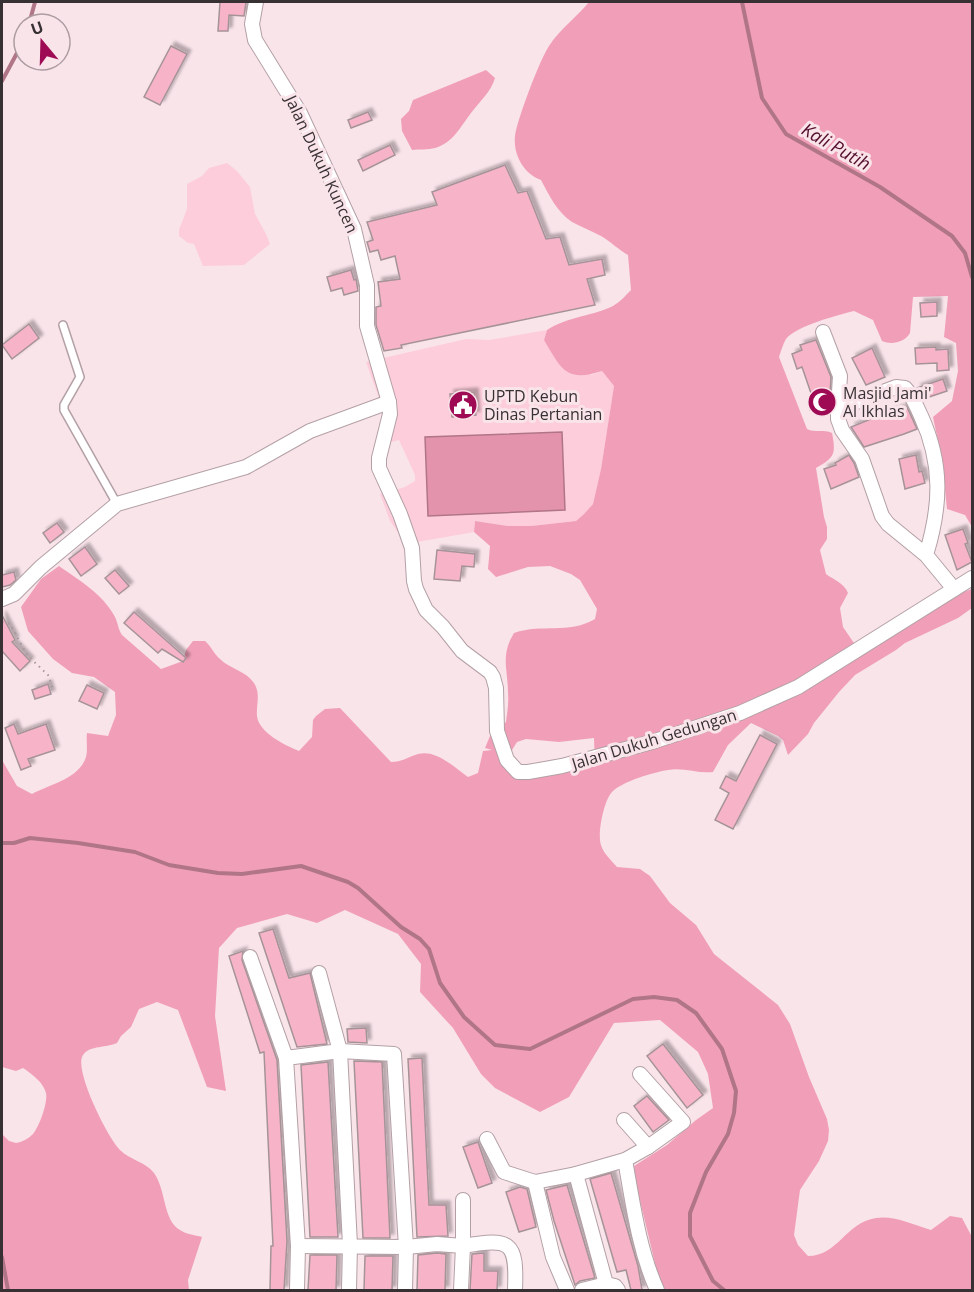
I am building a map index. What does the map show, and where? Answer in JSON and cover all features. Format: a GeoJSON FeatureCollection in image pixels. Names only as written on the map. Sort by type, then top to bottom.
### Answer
{"type":"FeatureCollection","features":[{"type":"Feature","properties":{"kind":"street","name":"Jalan Dukuh Kuncen"},"geometry":{"type":"LineString","coordinates":[[256,2],[252,24],[255,40],[300,113],[354,229],[367,285],[367,326],[389,402],[390,414],[379,458],[379,468],[400,514],[412,548],[414,581],[426,610]]}},
{"type":"Feature","properties":{"kind":"street"},"geometry":{"type":"LineString","coordinates":[[823,332],[840,376],[838,419],[842,430],[862,459],[882,516],[888,524],[926,555],[954,589]]}},
{"type":"Feature","properties":{"kind":"street"},"geometry":{"type":"LineString","coordinates":[[838,410],[896,387],[905,388],[910,394],[931,440],[937,466],[938,494],[932,534],[926,555]]}},
{"type":"Feature","properties":{"kind":"street"},"geometry":{"type":"LineString","coordinates":[[2,599],[14,594],[41,567],[117,504],[246,467],[310,431],[389,402]]}},
{"type":"Feature","properties":{"kind":"street","name":"Jalan Dukuh Gedungan"},"geometry":{"type":"LineString","coordinates":[[426,610],[462,651],[490,672],[495,681],[497,731],[502,748],[512,767],[518,771],[528,772],[562,766],[651,742],[740,713],[798,687],[972,578]]}},
{"type":"Feature","properties":{"kind":"street"},"geometry":{"type":"LineString","coordinates":[[250,957],[286,1058],[298,1245],[297,1290]]}},
{"type":"Feature","properties":{"kind":"street"},"geometry":{"type":"LineString","coordinates":[[319,973],[340,1051],[350,1245],[349,1290]]}},
{"type":"Feature","properties":{"kind":"street"},"geometry":{"type":"LineString","coordinates":[[286,1058],[340,1051],[391,1053],[396,1058],[406,1247],[405,1290]]}},
{"type":"Feature","properties":{"kind":"street"},"geometry":{"type":"LineString","coordinates":[[487,1139],[504,1172],[535,1182],[576,1174],[625,1160],[648,1148],[683,1122],[640,1074]]}},
{"type":"Feature","properties":{"kind":"street"},"geometry":{"type":"LineString","coordinates":[[624,1120],[648,1148]]}},
{"type":"Feature","properties":{"kind":"street"},"geometry":{"type":"LineString","coordinates":[[625,1160],[635,1215],[657,1290]]}},
{"type":"Feature","properties":{"kind":"street"},"geometry":{"type":"LineString","coordinates":[[576,1174],[612,1287],[582,1290]]}},
{"type":"Feature","properties":{"kind":"street"},"geometry":{"type":"LineString","coordinates":[[535,1182],[553,1257],[567,1290]]}},
{"type":"Feature","properties":{"kind":"street"},"geometry":{"type":"LineString","coordinates":[[461,1290],[463,1200]]}},
{"type":"Feature","properties":{"kind":"street"},"geometry":{"type":"LineString","coordinates":[[298,1245],[406,1247],[437,1244],[463,1246],[491,1241],[501,1242],[509,1248],[516,1262],[515,1290]]}},
{"type":"Feature","properties":{"kind":"lane"},"geometry":{"type":"LineString","coordinates":[[63,325],[80,377],[64,405],[64,410],[117,504]]}},
{"type":"Feature","properties":{"kind":"path"},"geometry":{"type":"LineString","coordinates":[[2,622],[10,624],[27,655],[48,675],[53,689]]}},
{"type":"Feature","properties":{"kind":"shaded area"},"geometry":{"type":"Polygon","coordinates":[[[589,2],[972,2],[972,527],[965,515],[947,509],[942,460],[933,417],[952,401],[958,371],[956,343],[944,337],[948,296],[913,297],[910,333],[901,341],[889,343],[882,341],[873,320],[854,311],[818,322],[791,334],[786,339],[779,357],[807,429],[832,433],[833,454],[816,468],[827,527],[827,539],[820,550],[826,574],[841,584],[848,593],[840,608],[843,627],[856,646],[911,611],[972,589],[972,608],[958,618],[905,643],[855,675],[814,723],[808,734],[788,755],[783,740],[751,723],[728,745],[713,772],[668,770],[638,778],[616,788],[606,802],[600,840],[602,848],[617,867],[640,869],[650,876],[670,903],[696,925],[714,954],[778,1005],[790,1024],[827,1119],[829,1130],[828,1141],[819,1161],[800,1190],[794,1235],[798,1245],[808,1256],[818,1255],[827,1251],[857,1226],[876,1218],[897,1219],[931,1230],[950,1216],[962,1218],[972,1237],[972,1290],[665,1290],[660,1284],[636,1184],[634,1166],[667,1145],[713,1108],[708,1074],[698,1052],[660,1020],[614,1023],[569,1097],[540,1112],[495,1088],[481,1074],[453,1028],[420,992],[421,964],[398,934],[345,910],[317,923],[287,914],[237,928],[219,948],[215,1016],[226,1091],[207,1087],[178,1010],[157,1002],[139,1009],[131,1027],[117,1043],[94,1048],[83,1055],[81,1063],[87,1088],[100,1118],[115,1143],[120,1150],[147,1166],[154,1173],[174,1226],[202,1237],[188,1280],[189,1290],[2,1290],[2,1134],[9,1141],[16,1143],[31,1136],[40,1121],[46,1093],[37,1079],[23,1068],[16,1071],[2,1067],[2,760],[17,786],[32,794],[77,771],[86,757],[87,733],[108,736],[116,715],[115,692],[94,677],[72,673],[53,659],[28,631],[21,607],[41,579],[59,566],[104,601],[115,617],[122,635],[161,669],[183,661],[186,650],[193,641],[205,641],[220,659],[254,683],[258,699],[257,716],[262,728],[274,738],[299,751],[312,737],[313,720],[316,716],[325,709],[340,708],[391,762],[425,753],[438,756],[468,777],[478,773],[483,751],[492,750],[485,748],[490,736],[506,722],[508,684],[506,656],[514,633],[535,629],[575,627],[595,619],[597,609],[580,580],[550,566],[528,567],[496,577],[488,569],[490,546],[474,532],[475,521],[508,526],[531,526],[576,521],[593,504],[601,469],[614,386],[602,371],[580,375],[565,371],[544,340],[547,330],[555,325],[616,304],[631,290],[628,255],[601,236],[572,222],[562,213],[541,180],[529,173],[521,163],[515,143],[524,104],[545,53],[558,34],[589,2]],[[594,738],[559,742],[526,739],[517,742],[504,763],[531,777],[552,775],[595,765],[594,738]]]}},
{"type":"Feature","properties":{"kind":"shaded area"},"geometry":{"type":"Polygon","coordinates":[[[486,70],[495,78],[493,83],[456,133],[441,146],[412,150],[402,131],[401,119],[409,111],[413,100],[486,70]]]}},
{"type":"Feature","properties":{"kind":"shaded area"},"geometry":{"type":"Polygon","coordinates":[[[227,163],[250,187],[255,214],[270,244],[244,265],[203,266],[194,244],[188,243],[179,236],[187,209],[187,184],[202,176],[209,168],[227,163]]]}},
{"type":"Feature","properties":{"kind":"shaded area"},"geometry":{"type":"Polygon","coordinates":[[[547,330],[544,340],[591,375],[602,371],[614,386],[593,504],[576,521],[508,526],[475,521],[474,532],[406,544],[390,521],[380,494],[405,487],[415,481],[415,475],[399,440],[374,447],[384,412],[366,362],[466,339],[489,340],[547,330]]]}},
{"type":"Feature","properties":{"kind":"shaded area"},"geometry":{"type":"Polygon","coordinates":[[[562,432],[565,510],[428,516],[425,437],[562,432]]]}},
{"type":"Feature","properties":{"kind":"building"},"geometry":{"type":"Polygon","coordinates":[[[220,2],[246,2],[244,16],[229,15],[228,31],[218,31],[220,2]]]}},
{"type":"Feature","properties":{"kind":"building"},"geometry":{"type":"Polygon","coordinates":[[[171,46],[187,54],[160,105],[144,97],[171,46]]]}},
{"type":"Feature","properties":{"kind":"building"},"geometry":{"type":"Polygon","coordinates":[[[368,112],[372,120],[351,128],[348,120],[368,112]]]}},
{"type":"Feature","properties":{"kind":"building"},"geometry":{"type":"Polygon","coordinates":[[[390,145],[395,155],[363,171],[358,160],[390,145]]]}},
{"type":"Feature","properties":{"kind":"building"},"geometry":{"type":"Polygon","coordinates":[[[505,165],[518,193],[527,191],[546,239],[560,237],[569,265],[602,259],[605,275],[587,279],[595,305],[401,345],[402,348],[384,351],[376,325],[376,307],[381,306],[378,282],[400,279],[395,256],[381,260],[378,250],[370,252],[367,242],[373,240],[367,222],[437,205],[432,192],[505,165]]]}},
{"type":"Feature","properties":{"kind":"building"},"geometry":{"type":"Polygon","coordinates":[[[351,270],[354,280],[356,279],[358,291],[344,295],[342,288],[331,291],[327,277],[351,270]]]}},
{"type":"Feature","properties":{"kind":"building"},"geometry":{"type":"Polygon","coordinates":[[[937,302],[937,316],[921,317],[920,303],[937,302]]]}},
{"type":"Feature","properties":{"kind":"building"},"geometry":{"type":"Polygon","coordinates":[[[29,324],[39,338],[12,359],[2,345],[29,324]]]}},
{"type":"Feature","properties":{"kind":"building"},"geometry":{"type":"Polygon","coordinates":[[[816,340],[831,377],[829,414],[810,410],[813,399],[802,367],[797,369],[792,354],[802,350],[800,345],[816,340]]]}},
{"type":"Feature","properties":{"kind":"building"},"geometry":{"type":"Polygon","coordinates":[[[936,347],[936,350],[948,349],[949,370],[937,371],[937,363],[916,364],[915,348],[936,347]]]}},
{"type":"Feature","properties":{"kind":"building"},"geometry":{"type":"Polygon","coordinates":[[[872,348],[885,377],[866,385],[852,358],[872,348]]]}},
{"type":"Feature","properties":{"kind":"building"},"geometry":{"type":"Polygon","coordinates":[[[943,379],[947,391],[923,399],[917,388],[943,379]]]}},
{"type":"Feature","properties":{"kind":"building","name":"UPTD Kebun Dinas Pertanian"},"geometry":{"type":"Polygon","coordinates":[[[474,392],[476,415],[452,417],[450,394],[474,392]]]}},
{"type":"Feature","properties":{"kind":"building"},"geometry":{"type":"Polygon","coordinates":[[[907,407],[917,429],[904,434],[864,447],[851,427],[883,414],[907,407]]]}},
{"type":"Feature","properties":{"kind":"building"},"geometry":{"type":"Polygon","coordinates":[[[849,455],[859,477],[831,489],[824,469],[836,465],[835,463],[849,455]]]}},
{"type":"Feature","properties":{"kind":"building"},"geometry":{"type":"Polygon","coordinates":[[[916,455],[919,472],[922,471],[925,483],[905,489],[899,459],[916,455]]]}},
{"type":"Feature","properties":{"kind":"building"},"geometry":{"type":"Polygon","coordinates":[[[57,523],[64,532],[50,543],[43,533],[57,523]]]}},
{"type":"Feature","properties":{"kind":"building"},"geometry":{"type":"Polygon","coordinates":[[[963,529],[968,543],[965,544],[972,562],[957,570],[945,535],[963,529]]]}},
{"type":"Feature","properties":{"kind":"building"},"geometry":{"type":"Polygon","coordinates":[[[85,547],[97,564],[81,576],[69,559],[85,547]]]}},
{"type":"Feature","properties":{"kind":"building"},"geometry":{"type":"Polygon","coordinates":[[[437,550],[475,554],[474,567],[462,566],[460,581],[434,579],[437,550]]]}},
{"type":"Feature","properties":{"kind":"building"},"geometry":{"type":"Polygon","coordinates":[[[115,570],[129,586],[119,594],[105,578],[115,570]]]}},
{"type":"Feature","properties":{"kind":"building"},"geometry":{"type":"Polygon","coordinates":[[[14,572],[16,580],[2,587],[2,575],[14,572]]]}},
{"type":"Feature","properties":{"kind":"building"},"geometry":{"type":"Polygon","coordinates":[[[134,612],[186,658],[183,662],[162,649],[158,653],[124,623],[134,612]]]}},
{"type":"Feature","properties":{"kind":"building"},"geometry":{"type":"Polygon","coordinates":[[[2,615],[15,640],[12,642],[30,661],[20,671],[2,651],[2,615]]]}},
{"type":"Feature","properties":{"kind":"building"},"geometry":{"type":"Polygon","coordinates":[[[48,684],[51,694],[35,699],[32,690],[48,684]]]}},
{"type":"Feature","properties":{"kind":"building"},"geometry":{"type":"Polygon","coordinates":[[[87,685],[104,693],[97,709],[79,701],[87,685]]]}},
{"type":"Feature","properties":{"kind":"building"},"geometry":{"type":"Polygon","coordinates":[[[14,724],[18,734],[46,724],[55,750],[28,759],[31,766],[21,770],[5,728],[14,724]]]}},
{"type":"Feature","properties":{"kind":"building"},"geometry":{"type":"Polygon","coordinates":[[[760,735],[777,744],[733,829],[715,820],[729,793],[720,788],[726,776],[736,781],[760,735]]]}},
{"type":"Feature","properties":{"kind":"building"},"geometry":{"type":"Polygon","coordinates":[[[273,929],[289,978],[310,973],[327,1044],[297,1047],[259,933],[273,929]]]}},
{"type":"Feature","properties":{"kind":"building"},"geometry":{"type":"Polygon","coordinates":[[[243,951],[242,960],[277,1060],[287,1241],[284,1290],[270,1290],[271,1246],[273,1246],[264,1052],[260,1053],[229,956],[243,951]]]}},
{"type":"Feature","properties":{"kind":"building"},"geometry":{"type":"Polygon","coordinates":[[[366,1028],[367,1043],[348,1042],[347,1029],[366,1028]]]}},
{"type":"Feature","properties":{"kind":"building"},"geometry":{"type":"Polygon","coordinates":[[[663,1044],[703,1095],[687,1108],[647,1056],[663,1044]]]}},
{"type":"Feature","properties":{"kind":"building"},"geometry":{"type":"Polygon","coordinates":[[[422,1058],[429,1205],[446,1205],[448,1236],[417,1237],[408,1059],[422,1058]]]}},
{"type":"Feature","properties":{"kind":"building"},"geometry":{"type":"Polygon","coordinates":[[[354,1061],[382,1062],[390,1238],[363,1238],[354,1061]]]}},
{"type":"Feature","properties":{"kind":"building"},"geometry":{"type":"Polygon","coordinates":[[[328,1062],[338,1237],[310,1237],[301,1065],[328,1062]]]}},
{"type":"Feature","properties":{"kind":"building"},"geometry":{"type":"Polygon","coordinates":[[[647,1096],[669,1120],[653,1132],[634,1106],[647,1096]]]}},
{"type":"Feature","properties":{"kind":"building"},"geometry":{"type":"Polygon","coordinates":[[[478,1142],[492,1183],[478,1188],[463,1147],[478,1142]]]}},
{"type":"Feature","properties":{"kind":"building"},"geometry":{"type":"Polygon","coordinates":[[[611,1173],[638,1266],[642,1290],[631,1290],[626,1270],[617,1272],[590,1179],[611,1173]]]}},
{"type":"Feature","properties":{"kind":"building"},"geometry":{"type":"Polygon","coordinates":[[[567,1185],[595,1278],[580,1281],[575,1285],[546,1190],[567,1185]]]}},
{"type":"Feature","properties":{"kind":"building"},"geometry":{"type":"Polygon","coordinates":[[[520,1187],[527,1189],[536,1227],[519,1232],[506,1192],[520,1187]]]}},
{"type":"Feature","properties":{"kind":"building"},"geometry":{"type":"Polygon","coordinates":[[[484,1253],[484,1271],[498,1271],[497,1290],[470,1290],[472,1254],[484,1253]]]}},
{"type":"Feature","properties":{"kind":"building"},"geometry":{"type":"Polygon","coordinates":[[[446,1254],[445,1290],[417,1290],[418,1255],[446,1254]]]}},
{"type":"Feature","properties":{"kind":"building"},"geometry":{"type":"Polygon","coordinates":[[[310,1255],[337,1255],[336,1290],[308,1290],[310,1255]]]}},
{"type":"Feature","properties":{"kind":"building"},"geometry":{"type":"Polygon","coordinates":[[[365,1256],[393,1256],[392,1290],[364,1290],[365,1256]]]}},
{"type":"Feature","properties":{"kind":"waterway"},"geometry":{"type":"LineString","coordinates":[[32,12],[35,2]]}},
{"type":"Feature","properties":{"kind":"waterway","name":"Kali Putih"},"geometry":{"type":"LineString","coordinates":[[742,2],[762,98],[786,134],[880,187],[952,236],[965,253],[972,277]]}},
{"type":"Feature","properties":{"kind":"waterway"},"geometry":{"type":"LineString","coordinates":[[2,81],[12,62]]}},
{"type":"Feature","properties":{"kind":"waterway"},"geometry":{"type":"LineString","coordinates":[[2,843],[14,843],[30,838],[78,843],[135,852],[169,865],[218,873],[242,874],[301,866],[348,882],[358,888],[401,927],[420,939],[429,949],[440,983],[464,1017],[495,1045],[530,1049],[633,999],[654,997],[677,1000],[696,1013],[722,1049],[736,1091],[734,1113],[728,1134],[706,1172],[690,1213],[690,1236],[713,1281],[724,1290]]}},
{"type":"Feature","properties":{"kind":"waterway"},"geometry":{"type":"LineString","coordinates":[[2,1257],[8,1290]]}},
{"type":"Feature","properties":{"kind":"place","name":"Masjid Jami' Al Ikhlas"},"geometry":{"type":"Point","coordinates":[822,402]}},
{"type":"Feature","properties":{"kind":"place","name":"UPTD Kebun Dinas Pertanian"},"geometry":{"type":"Point","coordinates":[463,405]}}]}
